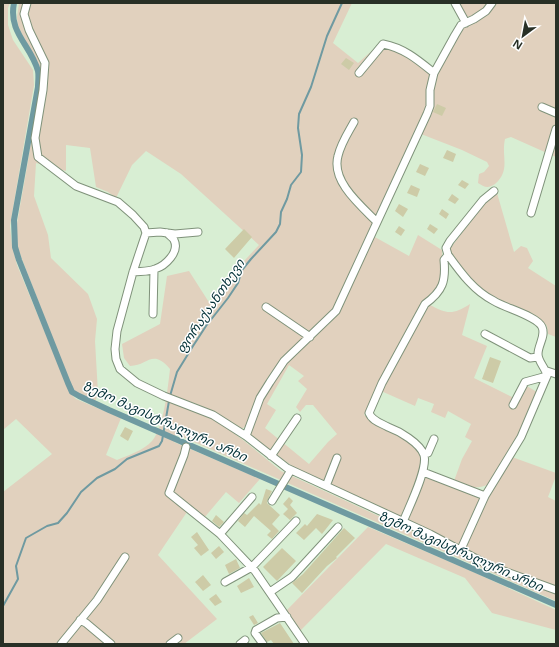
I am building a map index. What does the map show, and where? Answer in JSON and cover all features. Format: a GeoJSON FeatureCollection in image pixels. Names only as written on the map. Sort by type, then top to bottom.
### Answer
{"type":"FeatureCollection","features":[{"type":"Feature","properties":{"kind":"street"},"geometry":{"type":"LineString","coordinates":[[27,3],[24,14],[29,30],[45,63],[43,90],[35,138],[38,157],[76,186],[118,202],[144,227],[146,233],[133,272],[117,331],[115,349],[116,359],[120,369],[137,384],[213,415],[246,436],[290,472],[326,486],[403,522],[490,566],[556,590]]}},
{"type":"Feature","properties":{"kind":"street"},"geometry":{"type":"LineString","coordinates":[[455,3],[466,23]]}},
{"type":"Feature","properties":{"kind":"street"},"geometry":{"type":"LineString","coordinates":[[246,436],[260,398],[284,361],[336,311],[415,144],[428,114],[430,106],[430,90],[434,73],[460,25],[486,11],[492,3]]}},
{"type":"Feature","properties":{"kind":"street"},"geometry":{"type":"LineString","coordinates":[[359,73],[383,44],[390,45],[412,55],[434,73]]}},
{"type":"Feature","properties":{"kind":"street"},"geometry":{"type":"LineString","coordinates":[[542,107],[556,113]]}},
{"type":"Feature","properties":{"kind":"street"},"geometry":{"type":"LineString","coordinates":[[354,122],[344,140],[338,157],[338,176],[345,188],[377,222]]}},
{"type":"Feature","properties":{"kind":"street"},"geometry":{"type":"LineString","coordinates":[[531,213],[556,129]]}},
{"type":"Feature","properties":{"kind":"street"},"geometry":{"type":"LineString","coordinates":[[494,191],[483,200],[450,241],[446,248],[448,255],[466,279],[482,294],[494,302],[536,320],[542,325],[544,332],[538,357],[547,374]]}},
{"type":"Feature","properties":{"kind":"street"},"geometry":{"type":"LineString","coordinates":[[146,233],[198,232]]}},
{"type":"Feature","properties":{"kind":"street"},"geometry":{"type":"LineString","coordinates":[[133,272],[154,270],[167,262],[176,250],[174,241],[167,233]]}},
{"type":"Feature","properties":{"kind":"street"},"geometry":{"type":"LineString","coordinates":[[403,522],[423,472],[424,454],[403,433],[375,421],[369,413],[382,384],[425,304],[434,298],[443,287],[445,272],[444,260],[448,255]]}},
{"type":"Feature","properties":{"kind":"street"},"geometry":{"type":"LineString","coordinates":[[153,314],[154,270]]}},
{"type":"Feature","properties":{"kind":"street"},"geometry":{"type":"LineString","coordinates":[[266,307],[310,337]]}},
{"type":"Feature","properties":{"kind":"street"},"geometry":{"type":"LineString","coordinates":[[484,334],[530,358],[538,357]]}},
{"type":"Feature","properties":{"kind":"street"},"geometry":{"type":"LineString","coordinates":[[461,550],[485,496],[521,437],[547,374]]}},
{"type":"Feature","properties":{"kind":"street"},"geometry":{"type":"LineString","coordinates":[[512,405],[525,382],[547,374],[556,374]]}},
{"type":"Feature","properties":{"kind":"street"},"geometry":{"type":"LineString","coordinates":[[271,456],[297,418]]}},
{"type":"Feature","properties":{"kind":"street"},"geometry":{"type":"LineString","coordinates":[[424,454],[428,453],[434,439]]}},
{"type":"Feature","properties":{"kind":"street"},"geometry":{"type":"LineString","coordinates":[[186,447],[169,493],[220,534],[252,567],[305,644]]}},
{"type":"Feature","properties":{"kind":"street"},"geometry":{"type":"LineString","coordinates":[[326,486],[337,458]]}},
{"type":"Feature","properties":{"kind":"street"},"geometry":{"type":"LineString","coordinates":[[272,501],[280,491],[290,472]]}},
{"type":"Feature","properties":{"kind":"street"},"geometry":{"type":"LineString","coordinates":[[423,472],[485,496]]}},
{"type":"Feature","properties":{"kind":"street"},"geometry":{"type":"LineString","coordinates":[[220,534],[252,497]]}},
{"type":"Feature","properties":{"kind":"street"},"geometry":{"type":"LineString","coordinates":[[225,582],[252,567],[296,521]]}},
{"type":"Feature","properties":{"kind":"street"},"geometry":{"type":"LineString","coordinates":[[270,592],[292,577],[338,527]]}},
{"type":"Feature","properties":{"kind":"street"},"geometry":{"type":"LineString","coordinates":[[61,644],[97,600],[125,557]]}},
{"type":"Feature","properties":{"kind":"street"},"geometry":{"type":"LineString","coordinates":[[263,644],[255,633],[256,630],[277,618],[287,618]]}},
{"type":"Feature","properties":{"kind":"street"},"geometry":{"type":"LineString","coordinates":[[80,620],[86,623],[111,644]]}},
{"type":"Feature","properties":{"kind":"street"},"geometry":{"type":"LineString","coordinates":[[170,644],[178,638]]}},
{"type":"Feature","properties":{"kind":"shaded area"},"geometry":{"type":"Polygon","coordinates":[[[3,3],[10,3],[8,8],[8,25],[13,40],[33,70],[34,85],[10,226],[12,245],[17,265],[70,393],[76,399],[121,418],[106,455],[117,460],[145,447],[156,435],[160,427],[165,406],[170,369],[164,363],[154,359],[130,366],[124,358],[122,344],[160,324],[167,276],[189,271],[212,307],[223,293],[232,274],[259,245],[181,174],[146,151],[132,165],[116,198],[108,192],[96,187],[90,148],[66,145],[66,171],[36,163],[34,196],[48,235],[51,258],[88,294],[97,319],[95,341],[98,393],[95,402],[78,394],[72,389],[17,246],[16,229],[41,76],[40,68],[18,29],[17,17],[19,3],[352,3],[333,43],[358,63],[383,41],[410,51],[430,66],[431,75],[427,105],[333,311],[276,367],[266,380],[256,400],[247,425],[240,428],[193,402],[177,399],[213,418],[281,471],[461,554],[487,498],[512,457],[556,473],[548,497],[556,501],[556,601],[176,434],[174,442],[260,479],[239,503],[226,492],[204,518],[191,506],[158,555],[217,619],[184,644],[3,644],[3,492],[52,454],[16,419],[3,430],[3,3]]]}},
{"type":"Feature","properties":{"kind":"shaded area"},"geometry":{"type":"Polygon","coordinates":[[[458,3],[488,3],[479,12],[468,17],[465,16],[458,3]]]}},
{"type":"Feature","properties":{"kind":"shaded area"},"geometry":{"type":"Polygon","coordinates":[[[495,3],[556,3],[556,157],[511,137],[505,139],[503,174],[495,184],[490,187],[486,187],[478,183],[479,174],[484,172],[489,166],[487,162],[462,150],[421,134],[436,78],[462,28],[495,3]]]}},
{"type":"Feature","properties":{"kind":"shaded area"},"geometry":{"type":"Polygon","coordinates":[[[497,193],[514,252],[521,246],[527,248],[533,261],[528,268],[556,286],[556,337],[548,334],[547,326],[542,321],[483,292],[470,280],[449,250],[486,201],[497,193]]]}},
{"type":"Feature","properties":{"kind":"shaded area"},"geometry":{"type":"Polygon","coordinates":[[[418,235],[442,250],[443,270],[441,283],[416,314],[364,415],[400,434],[421,454],[423,461],[421,471],[402,517],[295,468],[250,436],[261,401],[283,366],[313,336],[329,324],[339,310],[373,236],[409,256],[418,235]],[[289,365],[267,404],[276,410],[265,428],[309,464],[337,434],[313,405],[306,405],[300,412],[296,407],[307,389],[298,381],[304,376],[289,365]]]}},
{"type":"Feature","properties":{"kind":"shaded area"},"geometry":{"type":"Polygon","coordinates":[[[470,304],[462,335],[487,346],[474,378],[518,400],[525,385],[537,392],[519,436],[487,485],[478,487],[467,486],[454,481],[462,459],[472,441],[465,437],[471,424],[448,411],[445,418],[431,412],[434,404],[418,398],[415,406],[381,391],[425,309],[430,305],[446,312],[454,312],[470,304]]]}},
{"type":"Feature","properties":{"kind":"shaded area"},"geometry":{"type":"Polygon","coordinates":[[[424,476],[481,498],[460,545],[407,520],[424,476]]]}},
{"type":"Feature","properties":{"kind":"shaded area"},"geometry":{"type":"Polygon","coordinates":[[[368,527],[469,570],[556,610],[556,630],[492,613],[465,578],[386,544],[300,631],[286,611],[368,527]]]}},
{"type":"Feature","properties":{"kind":"building"},"geometry":{"type":"Polygon","coordinates":[[[346,58],[354,63],[349,70],[341,64],[346,58]]]}},
{"type":"Feature","properties":{"kind":"building"},"geometry":{"type":"Polygon","coordinates":[[[437,104],[446,108],[442,116],[433,112],[437,104]]]}},
{"type":"Feature","properties":{"kind":"building"},"geometry":{"type":"Polygon","coordinates":[[[447,150],[456,154],[453,162],[443,158],[447,150]]]}},
{"type":"Feature","properties":{"kind":"building"},"geometry":{"type":"Polygon","coordinates":[[[420,164],[429,168],[425,176],[416,172],[420,164]]]}},
{"type":"Feature","properties":{"kind":"building"},"geometry":{"type":"Polygon","coordinates":[[[462,180],[469,184],[465,189],[458,185],[462,180]]]}},
{"type":"Feature","properties":{"kind":"building"},"geometry":{"type":"Polygon","coordinates":[[[411,185],[420,189],[417,197],[407,193],[411,185]]]}},
{"type":"Feature","properties":{"kind":"building"},"geometry":{"type":"Polygon","coordinates":[[[452,194],[459,199],[455,204],[448,200],[452,194]]]}},
{"type":"Feature","properties":{"kind":"building"},"geometry":{"type":"Polygon","coordinates":[[[399,204],[408,209],[403,217],[395,211],[399,204]]]}},
{"type":"Feature","properties":{"kind":"building"},"geometry":{"type":"Polygon","coordinates":[[[442,209],[449,214],[446,219],[439,214],[442,209]]]}},
{"type":"Feature","properties":{"kind":"building"},"geometry":{"type":"Polygon","coordinates":[[[430,224],[438,229],[434,234],[427,229],[430,224]]]}},
{"type":"Feature","properties":{"kind":"building"},"geometry":{"type":"Polygon","coordinates":[[[399,226],[405,230],[401,236],[395,232],[399,226]]]}},
{"type":"Feature","properties":{"kind":"building"},"geometry":{"type":"Polygon","coordinates":[[[244,229],[252,237],[234,258],[225,249],[244,229]]]}},
{"type":"Feature","properties":{"kind":"building"},"geometry":{"type":"Polygon","coordinates":[[[490,357],[501,361],[493,383],[482,379],[490,357]]]}},
{"type":"Feature","properties":{"kind":"building"},"geometry":{"type":"Polygon","coordinates":[[[125,427],[133,431],[128,441],[120,436],[125,427]]]}},
{"type":"Feature","properties":{"kind":"building"},"geometry":{"type":"Polygon","coordinates":[[[266,489],[272,491],[267,503],[280,515],[272,524],[279,531],[272,539],[267,535],[271,531],[254,516],[245,527],[238,521],[244,513],[247,515],[259,503],[261,505],[266,489]]]}},
{"type":"Feature","properties":{"kind":"building"},"geometry":{"type":"Polygon","coordinates":[[[289,497],[293,501],[290,505],[297,513],[290,520],[283,514],[288,509],[283,504],[289,497]]]}},
{"type":"Feature","properties":{"kind":"building"},"geometry":{"type":"Polygon","coordinates":[[[317,514],[333,520],[322,534],[316,528],[304,540],[296,533],[305,524],[307,526],[317,514]]]}},
{"type":"Feature","properties":{"kind":"building"},"geometry":{"type":"Polygon","coordinates":[[[216,515],[224,522],[219,527],[212,521],[216,515]]]}},
{"type":"Feature","properties":{"kind":"building"},"geometry":{"type":"Polygon","coordinates":[[[344,528],[355,538],[302,593],[292,583],[303,574],[344,528]]]}},
{"type":"Feature","properties":{"kind":"building"},"geometry":{"type":"Polygon","coordinates":[[[197,532],[209,550],[201,556],[194,548],[198,545],[191,537],[197,532]]]}},
{"type":"Feature","properties":{"kind":"building"},"geometry":{"type":"Polygon","coordinates":[[[219,546],[224,552],[216,559],[211,553],[219,546]]]}},
{"type":"Feature","properties":{"kind":"building"},"geometry":{"type":"Polygon","coordinates":[[[282,548],[296,561],[277,581],[263,567],[282,548]]]}},
{"type":"Feature","properties":{"kind":"building"},"geometry":{"type":"Polygon","coordinates":[[[236,559],[240,568],[229,574],[225,565],[236,559]]]}},
{"type":"Feature","properties":{"kind":"building"},"geometry":{"type":"Polygon","coordinates":[[[203,575],[211,585],[203,591],[195,582],[203,575]]]}},
{"type":"Feature","properties":{"kind":"building"},"geometry":{"type":"Polygon","coordinates":[[[249,578],[254,587],[241,593],[237,586],[249,578]]]}},
{"type":"Feature","properties":{"kind":"building"},"geometry":{"type":"Polygon","coordinates":[[[216,594],[222,602],[215,606],[209,599],[216,594]]]}},
{"type":"Feature","properties":{"kind":"building"},"geometry":{"type":"Polygon","coordinates":[[[253,615],[258,623],[254,625],[249,617],[253,615]]]}},
{"type":"Feature","properties":{"kind":"building"},"geometry":{"type":"Polygon","coordinates":[[[280,623],[294,644],[274,644],[271,640],[267,642],[261,633],[280,623]]]}},
{"type":"Feature","properties":{"kind":"waterway","name":"ზემო მაგისტრალური არხი"},"geometry":{"type":"LineString","coordinates":[[14,3],[14,23],[35,62],[38,71],[38,87],[14,220],[15,247],[72,392],[109,410],[556,605]]}},
{"type":"Feature","properties":{"kind":"waterway","name":"ფორაქაანთხევი"},"geometry":{"type":"LineString","coordinates":[[170,396],[177,372],[193,346],[238,283],[242,270],[276,232],[280,224],[281,212],[291,185],[301,172],[302,155],[298,128],[299,114],[311,87],[327,36],[342,3]]}},
{"type":"Feature","properties":{"kind":"waterway","name":"ფორაქაანთხევი"},"geometry":{"type":"LineString","coordinates":[[3,606],[18,579],[16,566],[26,538],[47,526],[58,523],[67,513],[81,492],[97,478],[115,469],[127,459],[159,446],[162,441],[169,401]]}}]}
